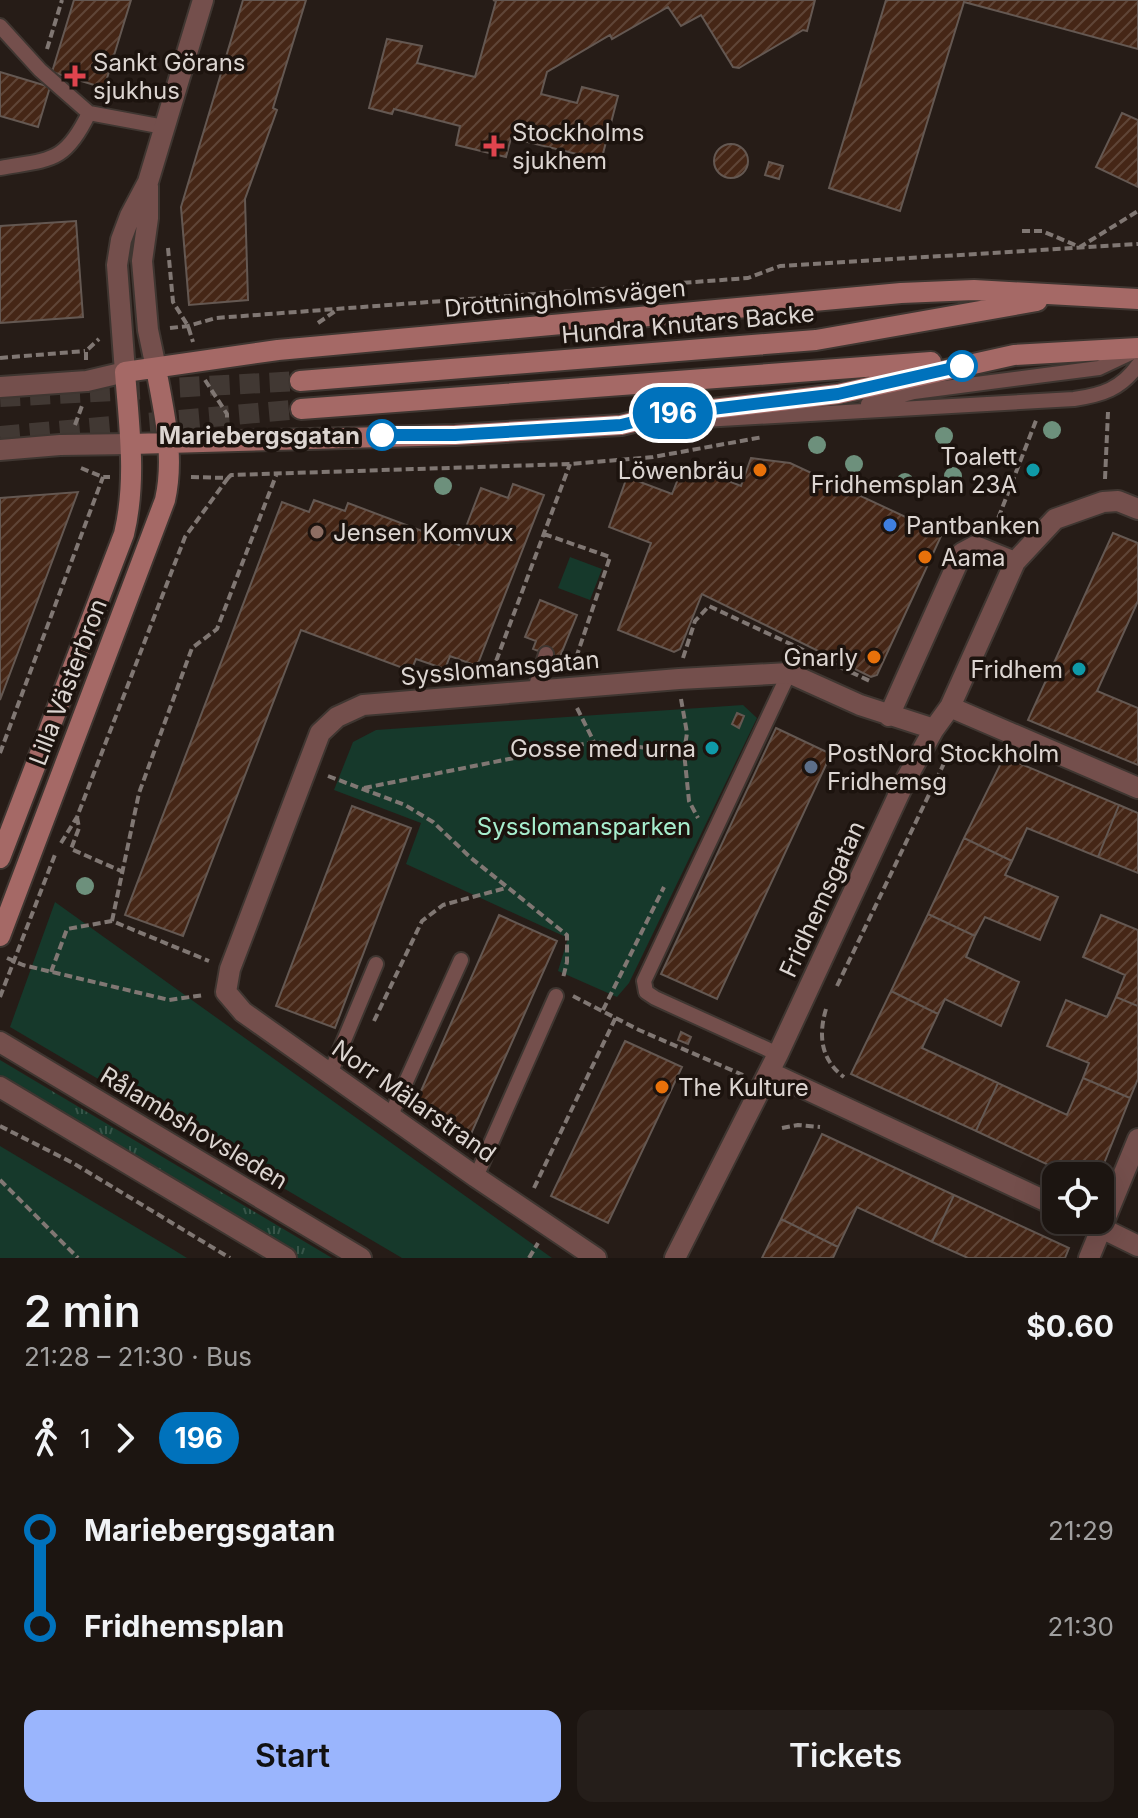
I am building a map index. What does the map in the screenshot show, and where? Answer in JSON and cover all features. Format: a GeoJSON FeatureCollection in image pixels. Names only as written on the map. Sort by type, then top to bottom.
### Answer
{"type":"FeatureCollection","features":[{"type":"Feature","properties":{"kind":"main road","name":"Drottningholmsvägen"},"geometry":{"type":"LineString","coordinates":[[125,372],[278,350],[901,293],[974,290],[1138,299]]}},
{"type":"Feature","properties":{"kind":"main road","name":"Hundra Knutars Backe"},"geometry":{"type":"LineString","coordinates":[[300,381],[816,340],[1077,295]]}},
{"type":"Feature","properties":{"kind":"main road"},"geometry":{"type":"LineString","coordinates":[[301,409],[1014,355],[1138,349]]}},
{"type":"Feature","properties":{"kind":"main road"},"geometry":{"type":"LineString","coordinates":[[125,372],[131,444],[455,435],[621,425],[662,415],[838,394],[1014,355]]}},
{"type":"Feature","properties":{"kind":"main road"},"geometry":{"type":"LineString","coordinates":[[156,368],[170,442]]}},
{"type":"Feature","properties":{"kind":"main road","name":"Lilla Västerbron"},"geometry":{"type":"LineString","coordinates":[[0,936],[165,500],[170,477],[170,442]]}},
{"type":"Feature","properties":{"kind":"main road","name":"Lilla Västerbron"},"geometry":{"type":"LineString","coordinates":[[0,858],[124,534],[130,508],[131,444]]}},
{"type":"Feature","properties":{"kind":"street"},"geometry":{"type":"LineString","coordinates":[[125,372],[117,265],[121,240],[148,182],[203,0]]}},
{"type":"Feature","properties":{"kind":"street"},"geometry":{"type":"LineString","coordinates":[[148,182],[148,218],[142,261],[148,330],[156,368]]}},
{"type":"Feature","properties":{"kind":"street","name":"Drottningholmsvägen"},"geometry":{"type":"LineString","coordinates":[[0,387],[87,381],[125,372]]}},
{"type":"Feature","properties":{"kind":"street"},"geometry":{"type":"LineString","coordinates":[[0,450],[131,444]]}},
{"type":"Feature","properties":{"kind":"street"},"geometry":{"type":"LineString","coordinates":[[1118,501],[1138,509]]}},
{"type":"Feature","properties":{"kind":"street","name":"Fridhemsgatan"},"geometry":{"type":"LineString","coordinates":[[675,1258],[770,1070],[900,793],[934,729],[950,707],[1015,562],[1055,519],[1093,505],[1118,501]]}},
{"type":"Feature","properties":{"kind":"street"},"geometry":{"type":"LineString","coordinates":[[889,716],[962,553],[975,546],[1015,562]]}},
{"type":"Feature","properties":{"kind":"street","name":"Sysslomansgatan"},"geometry":{"type":"LineString","coordinates":[[230,969],[320,733],[337,717],[363,705],[789,673],[889,716],[934,729]]}},
{"type":"Feature","properties":{"kind":"street"},"geometry":{"type":"LineString","coordinates":[[950,707],[1138,788]]}},
{"type":"Feature","properties":{"kind":"street"},"geometry":{"type":"LineString","coordinates":[[226,992],[230,969]]}},
{"type":"Feature","properties":{"kind":"street","name":"Norr Mälarstrand"},"geometry":{"type":"LineString","coordinates":[[226,992],[243,1012],[596,1258]]}},
{"type":"Feature","properties":{"kind":"street","name":"Rålambshovsleden"},"geometry":{"type":"LineString","coordinates":[[0,1042],[361,1258]]}},
{"type":"Feature","properties":{"kind":"street"},"geometry":{"type":"LineString","coordinates":[[770,1070],[1042,1199]]}},
{"type":"Feature","properties":{"kind":"street"},"geometry":{"type":"LineString","coordinates":[[0,1087],[286,1258]]}},
{"type":"Feature","properties":{"kind":"street"},"geometry":{"type":"LineString","coordinates":[[1114,1184],[1138,1139]]}},
{"type":"Feature","properties":{"kind":"street"},"geometry":{"type":"LineString","coordinates":[[1089,1258],[1092,1234]]}},
{"type":"Feature","properties":{"kind":"street"},"geometry":{"type":"LineString","coordinates":[[1113,1234],[1138,1246]]}},
{"type":"Feature","properties":{"kind":"lane"},"geometry":{"type":"LineString","coordinates":[[0,26],[40,70],[89,113],[164,127]]}},
{"type":"Feature","properties":{"kind":"lane"},"geometry":{"type":"LineString","coordinates":[[0,168],[53,159],[76,138],[89,113]]}},
{"type":"Feature","properties":{"kind":"lane"},"geometry":{"type":"LineString","coordinates":[[833,413],[914,392],[1099,368],[1138,349]]}},
{"type":"Feature","properties":{"kind":"lane"},"geometry":{"type":"LineString","coordinates":[[621,425],[1074,399],[1101,395],[1119,386],[1138,365]]}},
{"type":"Feature","properties":{"kind":"lane"},"geometry":{"type":"LineString","coordinates":[[534,692],[546,654]]}},
{"type":"Feature","properties":{"kind":"lane"},"geometry":{"type":"LineString","coordinates":[[770,1070],[646,992],[644,981],[789,673]]}},
{"type":"Feature","properties":{"kind":"lane"},"geometry":{"type":"LineString","coordinates":[[390,1117],[461,960]]}},
{"type":"Feature","properties":{"kind":"lane"},"geometry":{"type":"LineString","coordinates":[[330,1074],[376,964]]}},
{"type":"Feature","properties":{"kind":"lane"},"geometry":{"type":"LineString","coordinates":[[476,1177],[556,996]]}},
{"type":"Feature","properties":{"kind":"path"},"geometry":{"type":"LineString","coordinates":[[40,70],[62,0]]}},
{"type":"Feature","properties":{"kind":"path"},"geometry":{"type":"LineString","coordinates":[[1022,231],[1042,231],[1080,247],[1138,211]]}},
{"type":"Feature","properties":{"kind":"path","name":"Drottningholmsvägen"},"geometry":{"type":"LineString","coordinates":[[148,330],[188,326],[216,318],[748,278],[780,266],[1138,244]]}},
{"type":"Feature","properties":{"kind":"path"},"geometry":{"type":"LineString","coordinates":[[188,326],[193,344]]}},
{"type":"Feature","properties":{"kind":"path"},"geometry":{"type":"LineString","coordinates":[[0,358],[86,351]]}},
{"type":"Feature","properties":{"kind":"path"},"geometry":{"type":"LineString","coordinates":[[205,381],[227,414]]}},
{"type":"Feature","properties":{"kind":"path"},"geometry":{"type":"LineString","coordinates":[[1094,410],[1108,410],[1103,476],[1118,501]]}},
{"type":"Feature","properties":{"kind":"path"},"geometry":{"type":"LineString","coordinates":[[986,550],[1039,413],[1025,414]]}},
{"type":"Feature","properties":{"kind":"path"},"geometry":{"type":"LineString","coordinates":[[230,477],[570,464],[653,457],[771,435]]}},
{"type":"Feature","properties":{"kind":"path"},"geometry":{"type":"LineString","coordinates":[[483,695],[570,464]]}},
{"type":"Feature","properties":{"kind":"path"},"geometry":{"type":"LineString","coordinates":[[0,997],[56,852],[77,817],[185,537],[230,477],[231,466]]}},
{"type":"Feature","properties":{"kind":"path"},"geometry":{"type":"LineString","coordinates":[[0,753],[103,477],[78,467]]}},
{"type":"Feature","properties":{"kind":"path"},"geometry":{"type":"LineString","coordinates":[[112,921],[139,793],[192,648],[217,629],[277,473]]}},
{"type":"Feature","properties":{"kind":"path"},"geometry":{"type":"LineString","coordinates":[[544,534],[610,557],[566,688],[594,742]]}},
{"type":"Feature","properties":{"kind":"path"},"geometry":{"type":"LineString","coordinates":[[679,679],[695,621],[709,606],[872,682]]}},
{"type":"Feature","properties":{"kind":"path"},"geometry":{"type":"LineString","coordinates":[[682,706],[687,733],[684,752],[689,801],[698,818]]}},
{"type":"Feature","properties":{"kind":"path"},"geometry":{"type":"LineString","coordinates":[[362,788],[594,742],[684,752]]}},
{"type":"Feature","properties":{"kind":"path","name":"Fridhemsgatan"},"geometry":{"type":"LineString","coordinates":[[844,1077],[825,1055],[821,1037],[825,1012],[950,751]]}},
{"type":"Feature","properties":{"kind":"path"},"geometry":{"type":"LineString","coordinates":[[307,768],[405,805],[433,822],[506,888],[567,935],[567,962],[560,990],[616,1017],[770,1070]]}},
{"type":"Feature","properties":{"kind":"path"},"geometry":{"type":"LineString","coordinates":[[77,817],[79,828],[71,849],[121,871]]}},
{"type":"Feature","properties":{"kind":"path"},"geometry":{"type":"LineString","coordinates":[[603,1010],[664,887]]}},
{"type":"Feature","properties":{"kind":"path"},"geometry":{"type":"LineString","coordinates":[[347,1035],[377,1019],[422,921],[443,905],[506,888]]}},
{"type":"Feature","properties":{"kind":"path"},"geometry":{"type":"LineString","coordinates":[[51,972],[67,929],[112,921],[230,969]]}},
{"type":"Feature","properties":{"kind":"path"},"geometry":{"type":"LineString","coordinates":[[0,954],[23,965],[169,1000],[226,992]]}},
{"type":"Feature","properties":{"kind":"path"},"geometry":{"type":"LineString","coordinates":[[524,1209],[616,1017]]}},
{"type":"Feature","properties":{"kind":"path"},"geometry":{"type":"LineString","coordinates":[[782,1128],[798,1125],[820,1127]]}},
{"type":"Feature","properties":{"kind":"path"},"geometry":{"type":"LineString","coordinates":[[0,1126],[73,1163],[230,1258]]}},
{"type":"Feature","properties":{"kind":"path"},"geometry":{"type":"LineString","coordinates":[[0,1180],[78,1258]]}},
{"type":"Feature","properties":{"kind":"green space"},"geometry":{"type":"Polygon","coordinates":[[[570,557],[602,569],[590,600],[558,588],[570,557]]]}},
{"type":"Feature","properties":{"kind":"green space","name":"Sysslomansparken"},"geometry":{"type":"Polygon","coordinates":[[[743,705],[757,718],[629,983],[617,997],[558,971],[568,938],[406,864],[421,823],[334,790],[353,742],[376,730],[743,705]]]}},
{"type":"Feature","properties":{"kind":"green space"},"geometry":{"type":"Polygon","coordinates":[[[55,902],[552,1258],[402,1258],[10,1027],[55,902]]]}},
{"type":"Feature","properties":{"kind":"green space"},"geometry":{"type":"Polygon","coordinates":[[[0,1060],[332,1258],[298,1258],[0,1080],[0,1060]]]}},
{"type":"Feature","properties":{"kind":"green space"},"geometry":{"type":"Polygon","coordinates":[[[0,1146],[174,1250],[187,1258],[0,1258],[0,1146]]]}},
{"type":"Feature","properties":{"kind":"building"},"geometry":{"type":"Polygon","coordinates":[[[74,0],[131,0],[104,88],[52,72],[74,0]]]}},
{"type":"Feature","properties":{"kind":"building"},"geometry":{"type":"Polygon","coordinates":[[[243,0],[306,0],[273,108],[277,110],[245,199],[248,300],[189,305],[181,207],[243,0]]]}},
{"type":"Feature","properties":{"kind":"building"},"geometry":{"type":"Polygon","coordinates":[[[493,0],[815,0],[807,31],[803,30],[739,68],[733,67],[701,15],[681,26],[668,7],[612,39],[610,35],[547,72],[541,94],[577,103],[582,87],[618,96],[600,165],[576,160],[577,154],[511,138],[506,157],[456,145],[460,126],[394,109],[392,114],[369,108],[387,39],[422,46],[417,63],[475,77],[496,1],[493,0]]]}},
{"type":"Feature","properties":{"kind":"building"},"geometry":{"type":"Polygon","coordinates":[[[886,0],[1138,0],[1138,49],[964,2],[900,211],[829,188],[886,0]]]}},
{"type":"Feature","properties":{"kind":"building"},"geometry":{"type":"Polygon","coordinates":[[[0,72],[50,87],[38,127],[0,116],[0,72]]]}},
{"type":"Feature","properties":{"kind":"building"},"geometry":{"type":"Polygon","coordinates":[[[1122,113],[1138,120],[1138,187],[1096,167],[1122,113]]]}},
{"type":"Feature","properties":{"kind":"building"},"geometry":{"type":"Polygon","coordinates":[[[731,144],[743,149],[748,161],[743,173],[731,178],[719,173],[714,161],[719,149],[731,144]]]}},
{"type":"Feature","properties":{"kind":"building"},"geometry":{"type":"Polygon","coordinates":[[[769,162],[783,166],[779,179],[765,175],[769,162]]]}},
{"type":"Feature","properties":{"kind":"building"},"geometry":{"type":"Polygon","coordinates":[[[76,221],[83,317],[0,323],[0,226],[76,221]]]}},
{"type":"Feature","properties":{"kind":"building"},"geometry":{"type":"Polygon","coordinates":[[[751,458],[790,463],[942,534],[877,675],[871,677],[702,594],[680,649],[674,652],[618,630],[651,543],[609,527],[627,477],[672,494],[684,464],[741,486],[751,458]]]}},
{"type":"Feature","properties":{"kind":"building"},"geometry":{"type":"Polygon","coordinates":[[[513,484],[544,495],[477,666],[450,656],[445,669],[416,659],[411,671],[301,630],[183,936],[125,915],[282,502],[309,512],[314,500],[345,511],[348,503],[459,545],[481,488],[508,498],[513,484]]]}},
{"type":"Feature","properties":{"kind":"building"},"geometry":{"type":"Polygon","coordinates":[[[78,492],[34,610],[0,700],[0,498],[78,492]]]}},
{"type":"Feature","properties":{"kind":"building","name":"Fridhem"},"geometry":{"type":"Polygon","coordinates":[[[1113,533],[1138,543],[1138,601],[1097,691],[1138,708],[1138,765],[1028,720],[1113,533]]]}},
{"type":"Feature","properties":{"kind":"building"},"geometry":{"type":"Polygon","coordinates":[[[540,600],[577,615],[559,659],[533,649],[536,641],[525,637],[540,600]]]}},
{"type":"Feature","properties":{"kind":"building"},"geometry":{"type":"Polygon","coordinates":[[[737,713],[744,716],[739,728],[732,724],[737,713]]]}},
{"type":"Feature","properties":{"kind":"building"},"geometry":{"type":"Polygon","coordinates":[[[776,728],[831,754],[717,999],[661,974],[776,728]]]}},
{"type":"Feature","properties":{"kind":"building"},"geometry":{"type":"Polygon","coordinates":[[[1004,757],[1119,805],[1098,857],[1027,828],[1012,861],[964,838],[1004,757]]]}},
{"type":"Feature","properties":{"kind":"building"},"geometry":{"type":"Polygon","coordinates":[[[1119,805],[1138,813],[1138,873],[1098,857],[1119,805]]]}},
{"type":"Feature","properties":{"kind":"building"},"geometry":{"type":"Polygon","coordinates":[[[352,806],[411,828],[335,1028],[276,1006],[352,806]]]}},
{"type":"Feature","properties":{"kind":"building"},"geometry":{"type":"Polygon","coordinates":[[[964,838],[1012,861],[1005,875],[1058,897],[1040,940],[985,917],[975,936],[928,914],[964,838]]]}},
{"type":"Feature","properties":{"kind":"building"},"geometry":{"type":"Polygon","coordinates":[[[928,914],[975,936],[966,957],[1019,982],[1001,1026],[945,999],[938,1014],[891,991],[928,914]]]}},
{"type":"Feature","properties":{"kind":"building"},"geometry":{"type":"Polygon","coordinates":[[[499,915],[557,941],[471,1134],[413,1109],[499,915]]]}},
{"type":"Feature","properties":{"kind":"building"},"geometry":{"type":"Polygon","coordinates":[[[1101,915],[1138,930],[1138,1006],[1116,997],[1125,975],[1083,957],[1101,915]]]}},
{"type":"Feature","properties":{"kind":"building"},"geometry":{"type":"Polygon","coordinates":[[[891,991],[938,1014],[922,1048],[998,1083],[976,1131],[851,1074],[891,991]]]}},
{"type":"Feature","properties":{"kind":"building"},"geometry":{"type":"Polygon","coordinates":[[[1116,997],[1138,1006],[1138,1079],[1130,1098],[1083,1078],[1089,1063],[1047,1046],[1066,1000],[1107,1017],[1116,997]]]}},
{"type":"Feature","properties":{"kind":"building"},"geometry":{"type":"Polygon","coordinates":[[[681,1032],[691,1037],[688,1044],[678,1040],[681,1032]]]}},
{"type":"Feature","properties":{"kind":"building"},"geometry":{"type":"Polygon","coordinates":[[[625,1041],[682,1067],[608,1223],[551,1196],[625,1041]]]}},
{"type":"Feature","properties":{"kind":"building"},"geometry":{"type":"Polygon","coordinates":[[[1083,1078],[1130,1098],[1105,1162],[1042,1162],[976,1131],[998,1083],[1067,1115],[1083,1078]]]}},
{"type":"Feature","properties":{"kind":"building"},"geometry":{"type":"Polygon","coordinates":[[[822,1134],[954,1195],[932,1242],[857,1207],[838,1247],[781,1219],[822,1134]]]}},
{"type":"Feature","properties":{"kind":"building"},"geometry":{"type":"Polygon","coordinates":[[[954,1195],[1069,1248],[1065,1258],[968,1258],[932,1242],[954,1195]]]}},
{"type":"Feature","properties":{"kind":"building"},"geometry":{"type":"Polygon","coordinates":[[[781,1219],[838,1247],[833,1258],[762,1258],[781,1219]]]}},
{"type":"Feature","properties":{"kind":"tunnel"},"geometry":{"type":"LineString","coordinates":[[0,397],[300,381]]}},
{"type":"Feature","properties":{"kind":"tunnel"},"geometry":{"type":"LineString","coordinates":[[0,436],[301,409]]}},
{"type":"Feature","properties":{"kind":"bus line","name":"196"},"geometry":{"type":"LineString","coordinates":[[382,435],[455,435],[621,425],[662,415],[838,394],[962,366]]}},
{"type":"Feature","properties":{"kind":"place","name":"Sankt Görans sjukhus"},"geometry":{"type":"Point","coordinates":[75,76]}},
{"type":"Feature","properties":{"kind":"place","name":"Stockholms sjukhem"},"geometry":{"type":"Point","coordinates":[494,146]}},
{"type":"Feature","properties":{"kind":"place","name":"Mariebergsgatan"},"geometry":{"type":"Point","coordinates":[382,435]}},
{"type":"Feature","properties":{"kind":"place","name":"Löwenbräu"},"geometry":{"type":"Point","coordinates":[760,470]}},
{"type":"Feature","properties":{"kind":"place","name":"Toalett Fridhemsplan 23A"},"geometry":{"type":"Point","coordinates":[1033,470]}},
{"type":"Feature","properties":{"kind":"place","name":"Pantbanken"},"geometry":{"type":"Point","coordinates":[890,525]}},
{"type":"Feature","properties":{"kind":"place","name":"Jensen Komvux"},"geometry":{"type":"Point","coordinates":[317,532]}},
{"type":"Feature","properties":{"kind":"place","name":"Aama"},"geometry":{"type":"Point","coordinates":[925,557]}},
{"type":"Feature","properties":{"kind":"place","name":"Gnarly"},"geometry":{"type":"Point","coordinates":[874,657]}},
{"type":"Feature","properties":{"kind":"place","name":"Fridhem"},"geometry":{"type":"Point","coordinates":[1079,669]}},
{"type":"Feature","properties":{"kind":"place","name":"Gosse med urna"},"geometry":{"type":"Point","coordinates":[712,748]}},
{"type":"Feature","properties":{"kind":"place","name":"PostNord Stockholm Fridhemsg"},"geometry":{"type":"Point","coordinates":[811,767]}},
{"type":"Feature","properties":{"kind":"place","name":"The Kulture"},"geometry":{"type":"Point","coordinates":[662,1087]}}]}
